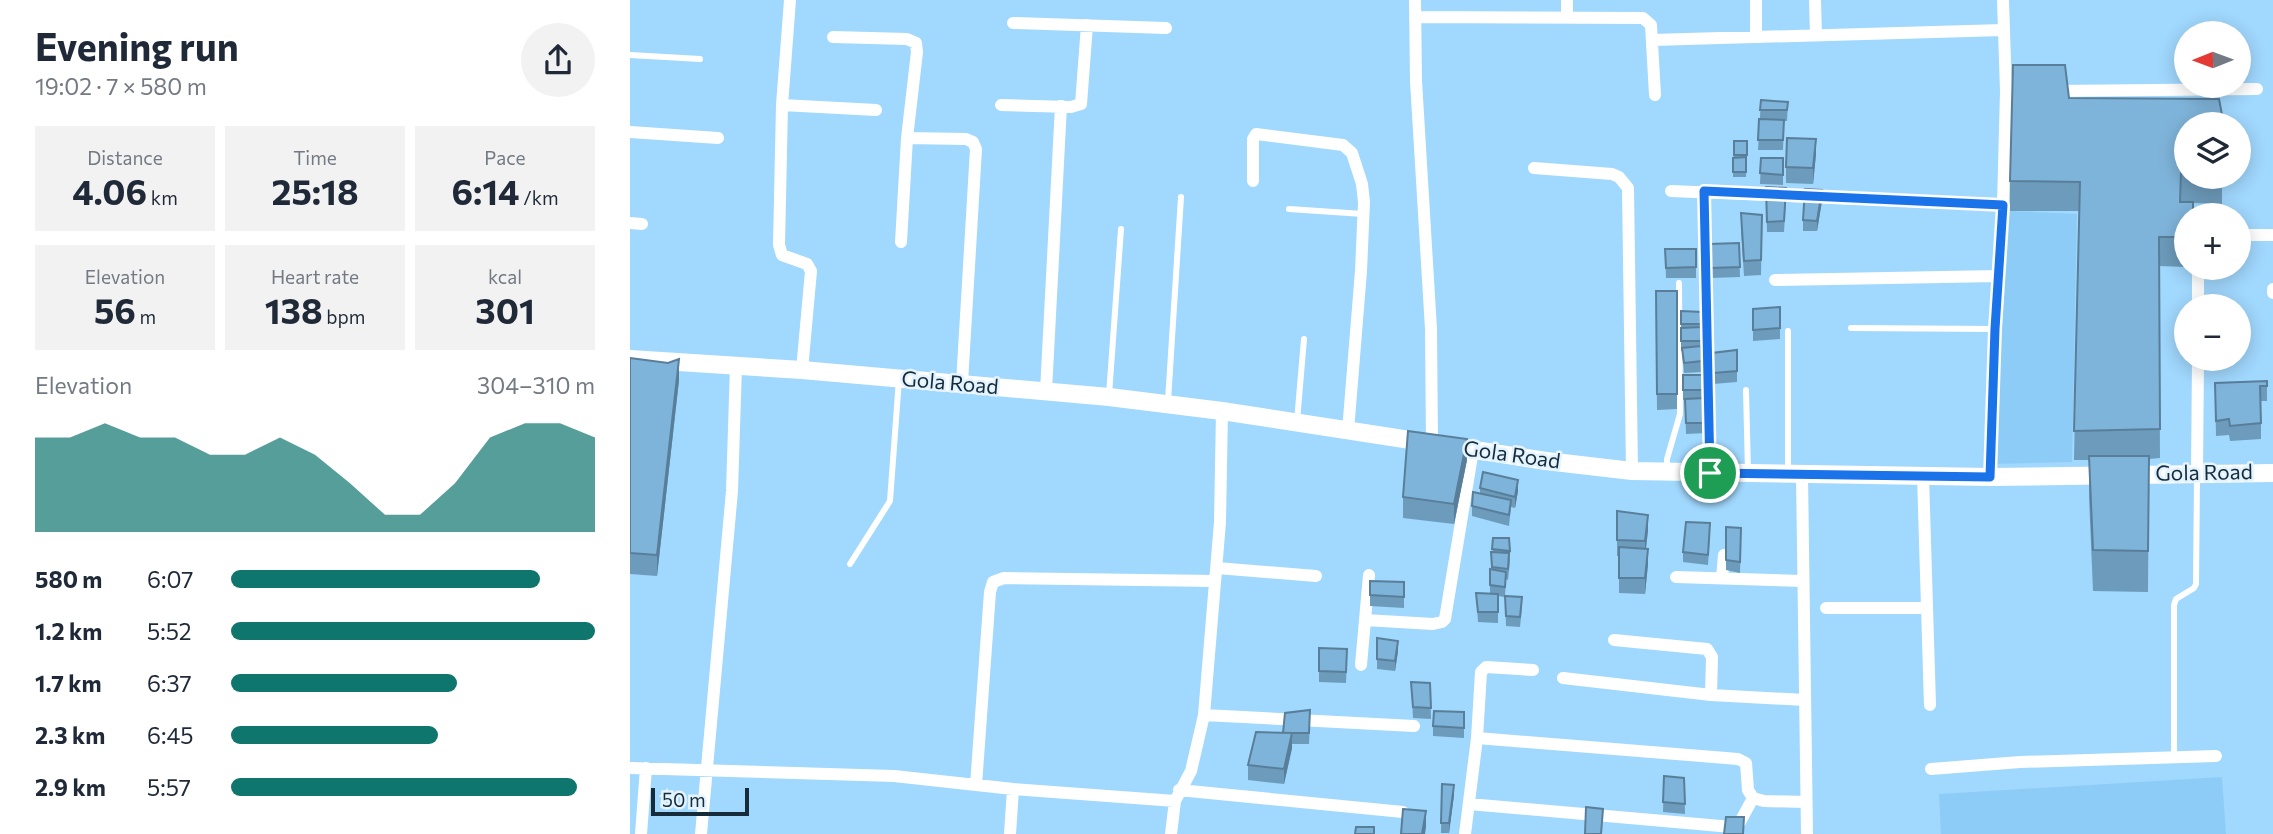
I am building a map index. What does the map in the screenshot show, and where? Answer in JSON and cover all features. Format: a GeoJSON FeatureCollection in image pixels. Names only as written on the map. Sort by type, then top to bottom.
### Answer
{"type":"FeatureCollection","features":[{"type":"Feature","properties":{"kind":"street"},"geometry":{"type":"LineString","coordinates":[[790,0],[782,105],[779,250],[784,257],[807,264],[811,271],[802,370]]}},
{"type":"Feature","properties":{"kind":"street"},"geometry":{"type":"LineString","coordinates":[[1415,0],[1416,81],[1431,329],[1433,444]]}},
{"type":"Feature","properties":{"kind":"street"},"geometry":{"type":"LineString","coordinates":[[1567,0],[1567,17]]}},
{"type":"Feature","properties":{"kind":"street"},"geometry":{"type":"LineString","coordinates":[[1756,0],[1756,37]]}},
{"type":"Feature","properties":{"kind":"street"},"geometry":{"type":"LineString","coordinates":[[1815,0],[1816,35]]}},
{"type":"Feature","properties":{"kind":"street"},"geometry":{"type":"LineString","coordinates":[[1990,477],[2003,205],[2006,91],[2003,0]]}},
{"type":"Feature","properties":{"kind":"street"},"geometry":{"type":"LineString","coordinates":[[1415,17],[1643,18],[1651,24],[1655,95]]}},
{"type":"Feature","properties":{"kind":"street"},"geometry":{"type":"LineString","coordinates":[[1013,23],[1166,28]]}},
{"type":"Feature","properties":{"kind":"street"},"geometry":{"type":"LineString","coordinates":[[1002,105],[1079,106],[1083,100],[1087,25]]}},
{"type":"Feature","properties":{"kind":"street"},"geometry":{"type":"LineString","coordinates":[[1652,40],[2003,30]]}},
{"type":"Feature","properties":{"kind":"street"},"geometry":{"type":"LineString","coordinates":[[834,37],[907,39],[916,43],[901,242]]}},
{"type":"Feature","properties":{"kind":"street"},"geometry":{"type":"LineString","coordinates":[[2048,91],[2257,89]]}},
{"type":"Feature","properties":{"kind":"street"},"geometry":{"type":"LineString","coordinates":[[2006,91],[2020,91]]}},
{"type":"Feature","properties":{"kind":"street"},"geometry":{"type":"LineString","coordinates":[[782,105],[876,110]]}},
{"type":"Feature","properties":{"kind":"street"},"geometry":{"type":"LineString","coordinates":[[1046,391],[1061,106]]}},
{"type":"Feature","properties":{"kind":"street"},"geometry":{"type":"LineString","coordinates":[[630,132],[718,138]]}},
{"type":"Feature","properties":{"kind":"street"},"geometry":{"type":"LineString","coordinates":[[1253,181],[1253,139],[1256,134],[1343,145],[1350,150],[1363,191],[1363,215],[1348,432]]}},
{"type":"Feature","properties":{"kind":"street"},"geometry":{"type":"LineString","coordinates":[[907,138],[966,139],[973,142],[976,149],[962,383]]}},
{"type":"Feature","properties":{"kind":"street"},"geometry":{"type":"LineString","coordinates":[[1534,169],[1612,174],[1619,177],[1628,188],[1632,471]]}},
{"type":"Feature","properties":{"kind":"street"},"geometry":{"type":"LineString","coordinates":[[1671,191],[2003,205]]}},
{"type":"Feature","properties":{"kind":"street"},"geometry":{"type":"LineString","coordinates":[[1704,191],[1710,473]]}},
{"type":"Feature","properties":{"kind":"street"},"geometry":{"type":"LineString","coordinates":[[2251,235],[2273,235]]}},
{"type":"Feature","properties":{"kind":"street"},"geometry":{"type":"LineString","coordinates":[[1775,280],[1998,276]]}},
{"type":"Feature","properties":{"kind":"street","name":"Gola Road"},"geometry":{"type":"LineString","coordinates":[[630,359],[962,383],[1222,411],[1298,416],[1348,432],[1632,471],[1990,477],[2273,473]]}},
{"type":"Feature","properties":{"kind":"street"},"geometry":{"type":"LineString","coordinates":[[701,834],[732,491],[736,366]]}},
{"type":"Feature","properties":{"kind":"street"},"geometry":{"type":"LineString","coordinates":[[2197,371],[2197,473]]}},
{"type":"Feature","properties":{"kind":"street"},"geometry":{"type":"LineString","coordinates":[[1171,834],[1177,796],[1191,771],[1204,715],[1216,574],[1222,411]]}},
{"type":"Feature","properties":{"kind":"street"},"geometry":{"type":"LineString","coordinates":[[1365,620],[1433,624],[1445,619],[1473,450]]}},
{"type":"Feature","properties":{"kind":"street"},"geometry":{"type":"LineString","coordinates":[[1795,475],[1803,581],[1807,834]]}},
{"type":"Feature","properties":{"kind":"street"},"geometry":{"type":"LineString","coordinates":[[1923,476],[1930,705]]}},
{"type":"Feature","properties":{"kind":"street"},"geometry":{"type":"LineString","coordinates":[[1721,578],[1724,555]]}},
{"type":"Feature","properties":{"kind":"street"},"geometry":{"type":"LineString","coordinates":[[976,785],[990,592],[993,582],[1004,578],[1216,574],[1317,576]]}},
{"type":"Feature","properties":{"kind":"street"},"geometry":{"type":"LineString","coordinates":[[1361,665],[1369,575]]}},
{"type":"Feature","properties":{"kind":"street"},"geometry":{"type":"LineString","coordinates":[[1676,577],[1803,581]]}},
{"type":"Feature","properties":{"kind":"street"},"geometry":{"type":"LineString","coordinates":[[1826,608],[1927,608]]}},
{"type":"Feature","properties":{"kind":"street"},"geometry":{"type":"LineString","coordinates":[[1614,640],[1707,649],[1712,657],[1711,695]]}},
{"type":"Feature","properties":{"kind":"street"},"geometry":{"type":"LineString","coordinates":[[1465,834],[1477,738],[1481,672],[1486,667],[1533,670]]}},
{"type":"Feature","properties":{"kind":"street"},"geometry":{"type":"LineString","coordinates":[[1563,678],[1711,695],[1805,700]]}},
{"type":"Feature","properties":{"kind":"street"},"geometry":{"type":"LineString","coordinates":[[1204,715],[1414,726]]}},
{"type":"Feature","properties":{"kind":"street"},"geometry":{"type":"LineString","coordinates":[[1477,738],[1738,760],[1746,763],[1748,790],[1753,798],[1806,802]]}},
{"type":"Feature","properties":{"kind":"street"},"geometry":{"type":"LineString","coordinates":[[1930,769],[2020,762],[2216,756]]}},
{"type":"Feature","properties":{"kind":"street"},"geometry":{"type":"LineString","coordinates":[[630,768],[894,776],[1013,789],[1177,796],[1403,812]]}},
{"type":"Feature","properties":{"kind":"street"},"geometry":{"type":"LineString","coordinates":[[641,834],[646,768]]}},
{"type":"Feature","properties":{"kind":"street"},"geometry":{"type":"LineString","coordinates":[[1010,834],[1013,789]]}},
{"type":"Feature","properties":{"kind":"street"},"geometry":{"type":"LineString","coordinates":[[1469,804],[1726,827],[1737,826],[1753,798]]}},
{"type":"Feature","properties":{"kind":"lane"},"geometry":{"type":"LineString","coordinates":[[630,55],[700,59]]}},
{"type":"Feature","properties":{"kind":"lane"},"geometry":{"type":"LineString","coordinates":[[1168,404],[1181,197]]}},
{"type":"Feature","properties":{"kind":"lane"},"geometry":{"type":"LineString","coordinates":[[1289,209],[1363,215]]}},
{"type":"Feature","properties":{"kind":"lane"},"geometry":{"type":"LineString","coordinates":[[1109,397],[1121,229]]}},
{"type":"Feature","properties":{"kind":"lane"},"geometry":{"type":"LineString","coordinates":[[1668,472],[1667,458],[1680,414],[1679,283]]}},
{"type":"Feature","properties":{"kind":"lane"},"geometry":{"type":"LineString","coordinates":[[1852,328],[1995,329]]}},
{"type":"Feature","properties":{"kind":"lane"},"geometry":{"type":"LineString","coordinates":[[1788,331],[1795,475]]}},
{"type":"Feature","properties":{"kind":"lane"},"geometry":{"type":"LineString","coordinates":[[1298,416],[1304,339]]}},
{"type":"Feature","properties":{"kind":"lane"},"geometry":{"type":"LineString","coordinates":[[850,564],[891,501],[899,379]]}},
{"type":"Feature","properties":{"kind":"lane"},"geometry":{"type":"LineString","coordinates":[[1746,390],[1748,474]]}},
{"type":"Feature","properties":{"kind":"lane"},"geometry":{"type":"LineString","coordinates":[[2174,757],[2174,606],[2176,599],[2194,589],[2196,584],[2197,473]]}},
{"type":"Feature","properties":{"kind":"shaded area"},"geometry":{"type":"Polygon","coordinates":[[[2010,211],[2077,214],[2072,462],[1996,464],[1997,400],[2010,211]]]}},
{"type":"Feature","properties":{"kind":"shaded area"},"geometry":{"type":"Polygon","coordinates":[[[2222,777],[2226,834],[1941,834],[1939,794],[2222,777]]]}},
{"type":"Feature","properties":{"kind":"building"},"geometry":{"type":"Polygon","coordinates":[[[2013,65],[2065,65],[2069,98],[2219,99],[2221,112],[2174,112],[2174,189],[2180,189],[2180,202],[2193,203],[2174,203],[2174,237],[2159,237],[2160,429],[2074,431],[2080,182],[2010,181],[2013,65]]]}},
{"type":"Feature","properties":{"kind":"building"},"geometry":{"type":"Polygon","coordinates":[[[1761,100],[1788,102],[1787,110],[1760,110],[1761,100]]]}},
{"type":"Feature","properties":{"kind":"building"},"geometry":{"type":"Polygon","coordinates":[[[1759,119],[1784,120],[1783,140],[1758,140],[1759,119]]]}},
{"type":"Feature","properties":{"kind":"building"},"geometry":{"type":"Polygon","coordinates":[[[1787,138],[1816,139],[1813,168],[1786,167],[1787,138]]]}},
{"type":"Feature","properties":{"kind":"building"},"geometry":{"type":"Polygon","coordinates":[[[1734,141],[1747,141],[1747,155],[1734,155],[1734,141]]]}},
{"type":"Feature","properties":{"kind":"building"},"geometry":{"type":"Polygon","coordinates":[[[1746,157],[1746,172],[1733,172],[1733,158],[1746,157]]]}},
{"type":"Feature","properties":{"kind":"building"},"geometry":{"type":"Polygon","coordinates":[[[1761,158],[1783,158],[1783,175],[1760,173],[1761,158]]]}},
{"type":"Feature","properties":{"kind":"building"},"geometry":{"type":"Polygon","coordinates":[[[1766,187],[1786,188],[1784,221],[1767,222],[1766,187]]]}},
{"type":"Feature","properties":{"kind":"building"},"geometry":{"type":"Polygon","coordinates":[[[1805,189],[1822,190],[1817,221],[1803,220],[1805,189]]]}},
{"type":"Feature","properties":{"kind":"building"},"geometry":{"type":"Polygon","coordinates":[[[1741,213],[1762,215],[1761,260],[1744,261],[1741,213]]]}},
{"type":"Feature","properties":{"kind":"building"},"geometry":{"type":"Polygon","coordinates":[[[1739,243],[1740,267],[1710,268],[1709,244],[1739,243]]]}},
{"type":"Feature","properties":{"kind":"building"},"geometry":{"type":"Polygon","coordinates":[[[1665,249],[1696,249],[1696,267],[1666,268],[1665,249]]]}},
{"type":"Feature","properties":{"kind":"building"},"geometry":{"type":"Polygon","coordinates":[[[1656,291],[1677,291],[1677,394],[1657,394],[1656,291]]]}},
{"type":"Feature","properties":{"kind":"building"},"geometry":{"type":"Polygon","coordinates":[[[1780,307],[1780,328],[1753,330],[1753,309],[1780,307]]]}},
{"type":"Feature","properties":{"kind":"building"},"geometry":{"type":"Polygon","coordinates":[[[1681,311],[1702,312],[1702,324],[1681,324],[1681,311]]]}},
{"type":"Feature","properties":{"kind":"building"},"geometry":{"type":"Polygon","coordinates":[[[1702,327],[1702,341],[1681,341],[1681,328],[1702,327]]]}},
{"type":"Feature","properties":{"kind":"building"},"geometry":{"type":"Polygon","coordinates":[[[1701,346],[1702,361],[1684,363],[1682,348],[1701,346]]]}},
{"type":"Feature","properties":{"kind":"building"},"geometry":{"type":"Polygon","coordinates":[[[1737,350],[1737,371],[1713,373],[1712,353],[1737,350]]]}},
{"type":"Feature","properties":{"kind":"building"},"geometry":{"type":"Polygon","coordinates":[[[630,358],[668,363],[679,359],[657,555],[630,553],[630,358]]]}},
{"type":"Feature","properties":{"kind":"building"},"geometry":{"type":"Polygon","coordinates":[[[1683,375],[1704,375],[1704,390],[1683,390],[1683,375]]]}},
{"type":"Feature","properties":{"kind":"building"},"geometry":{"type":"Polygon","coordinates":[[[2267,381],[2267,386],[2260,386],[2261,423],[2230,426],[2229,419],[2216,421],[2215,383],[2267,381]]]}},
{"type":"Feature","properties":{"kind":"building"},"geometry":{"type":"Polygon","coordinates":[[[1705,398],[1706,423],[1686,423],[1685,399],[1705,398]]]}},
{"type":"Feature","properties":{"kind":"building"},"geometry":{"type":"Polygon","coordinates":[[[1408,431],[1467,439],[1454,504],[1403,497],[1408,431]]]}},
{"type":"Feature","properties":{"kind":"building"},"geometry":{"type":"Polygon","coordinates":[[[2089,456],[2149,456],[2148,551],[2093,550],[2089,456]]]}},
{"type":"Feature","properties":{"kind":"building"},"geometry":{"type":"Polygon","coordinates":[[[1483,472],[1518,480],[1515,497],[1480,488],[1483,472]]]}},
{"type":"Feature","properties":{"kind":"building"},"geometry":{"type":"Polygon","coordinates":[[[1473,492],[1511,500],[1509,515],[1472,506],[1473,492]]]}},
{"type":"Feature","properties":{"kind":"building"},"geometry":{"type":"Polygon","coordinates":[[[1617,511],[1648,515],[1645,541],[1617,540],[1617,511]]]}},
{"type":"Feature","properties":{"kind":"building"},"geometry":{"type":"Polygon","coordinates":[[[1686,522],[1710,523],[1708,555],[1683,552],[1686,522]]]}},
{"type":"Feature","properties":{"kind":"building"},"geometry":{"type":"Polygon","coordinates":[[[1726,527],[1741,528],[1740,562],[1726,560],[1726,527]]]}},
{"type":"Feature","properties":{"kind":"building"},"geometry":{"type":"Polygon","coordinates":[[[1493,538],[1509,538],[1510,551],[1492,549],[1493,538]]]}},
{"type":"Feature","properties":{"kind":"building"},"geometry":{"type":"Polygon","coordinates":[[[1619,547],[1648,549],[1645,578],[1619,578],[1619,547]]]}},
{"type":"Feature","properties":{"kind":"building"},"geometry":{"type":"Polygon","coordinates":[[[1491,552],[1509,553],[1508,569],[1492,567],[1491,552]]]}},
{"type":"Feature","properties":{"kind":"building"},"geometry":{"type":"Polygon","coordinates":[[[1490,569],[1506,572],[1505,587],[1490,585],[1490,569]]]}},
{"type":"Feature","properties":{"kind":"building"},"geometry":{"type":"Polygon","coordinates":[[[1370,581],[1404,582],[1404,597],[1370,595],[1370,581]]]}},
{"type":"Feature","properties":{"kind":"building"},"geometry":{"type":"Polygon","coordinates":[[[1476,593],[1498,594],[1498,612],[1478,612],[1476,593]]]}},
{"type":"Feature","properties":{"kind":"building"},"geometry":{"type":"Polygon","coordinates":[[[1505,596],[1522,597],[1520,617],[1506,616],[1505,596]]]}},
{"type":"Feature","properties":{"kind":"building"},"geometry":{"type":"Polygon","coordinates":[[[1377,638],[1398,641],[1395,661],[1377,659],[1377,638]]]}},
{"type":"Feature","properties":{"kind":"building"},"geometry":{"type":"Polygon","coordinates":[[[1319,648],[1347,649],[1346,672],[1319,671],[1319,648]]]}},
{"type":"Feature","properties":{"kind":"building"},"geometry":{"type":"Polygon","coordinates":[[[1411,682],[1430,683],[1431,708],[1413,707],[1411,682]]]}},
{"type":"Feature","properties":{"kind":"building"},"geometry":{"type":"Polygon","coordinates":[[[1310,710],[1309,733],[1283,733],[1285,713],[1310,710]]]}},
{"type":"Feature","properties":{"kind":"building"},"geometry":{"type":"Polygon","coordinates":[[[1434,711],[1464,712],[1464,728],[1433,726],[1434,711]]]}},
{"type":"Feature","properties":{"kind":"building"},"geometry":{"type":"Polygon","coordinates":[[[1256,732],[1292,733],[1284,769],[1248,765],[1256,732]]]}},
{"type":"Feature","properties":{"kind":"building"},"geometry":{"type":"Polygon","coordinates":[[[1664,776],[1684,778],[1685,804],[1663,802],[1664,776]]]}},
{"type":"Feature","properties":{"kind":"building"},"geometry":{"type":"Polygon","coordinates":[[[1442,784],[1454,785],[1449,823],[1441,823],[1442,784]]]}},
{"type":"Feature","properties":{"kind":"building"},"geometry":{"type":"Polygon","coordinates":[[[1586,807],[1603,809],[1601,834],[1585,834],[1586,807]]]}},
{"type":"Feature","properties":{"kind":"building"},"geometry":{"type":"Polygon","coordinates":[[[1403,809],[1426,811],[1422,834],[1401,834],[1403,809]]]}},
{"type":"Feature","properties":{"kind":"building"},"geometry":{"type":"Polygon","coordinates":[[[1726,817],[1744,817],[1743,834],[1724,834],[1726,817]]]}},
{"type":"Feature","properties":{"kind":"building"},"geometry":{"type":"Polygon","coordinates":[[[1356,827],[1374,827],[1374,834],[1355,834],[1356,827]]]}},
{"type":"Feature","properties":{"kind":"route"},"geometry":{"type":"LineString","coordinates":[[1704,191],[2003,205],[1990,477],[1710,473],[1704,191]]}}]}
